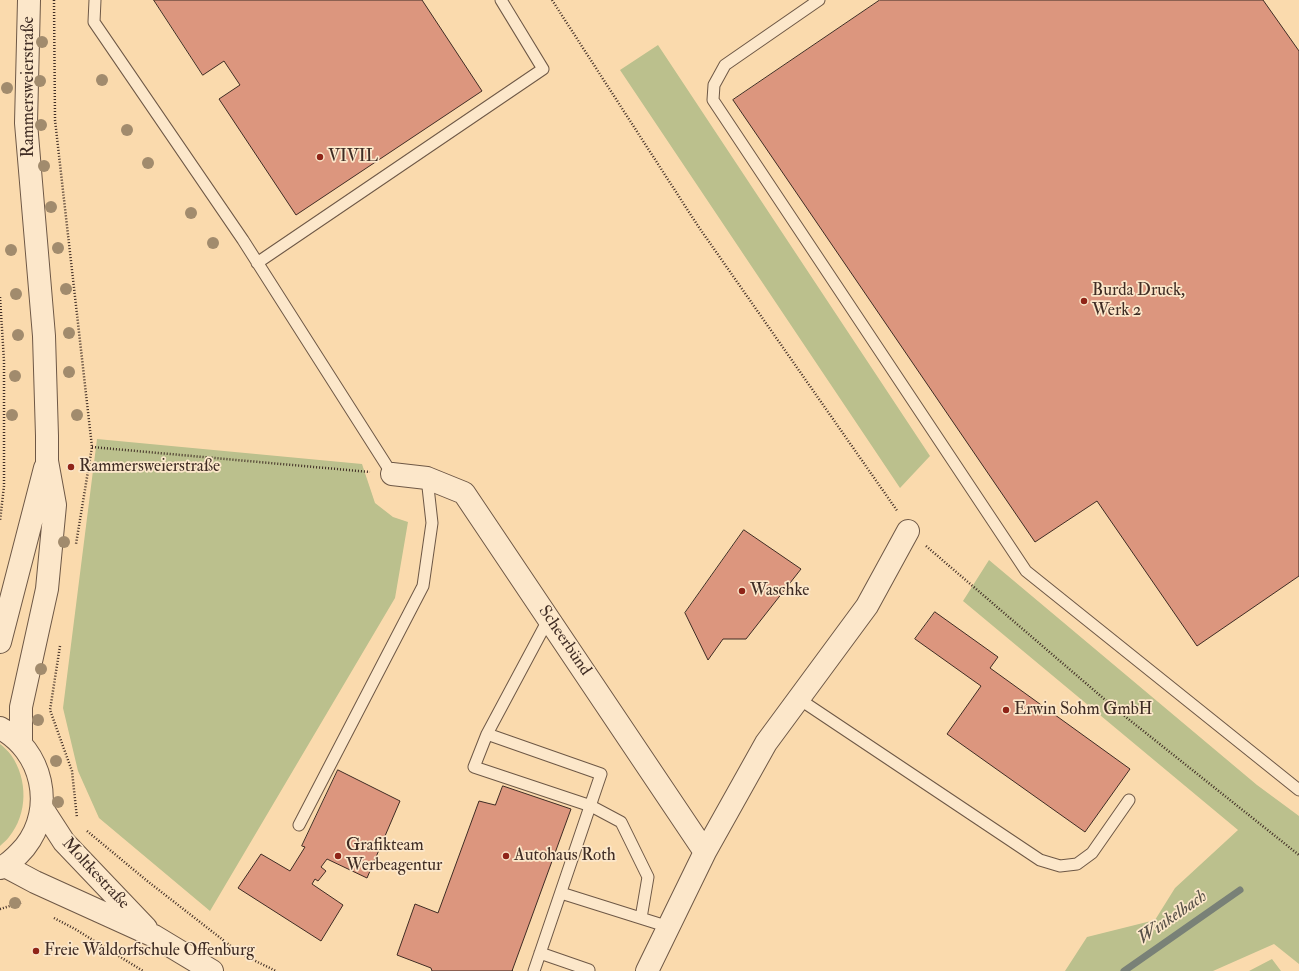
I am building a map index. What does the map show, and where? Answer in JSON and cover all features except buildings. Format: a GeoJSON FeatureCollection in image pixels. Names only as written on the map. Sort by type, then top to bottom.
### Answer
{"type":"FeatureCollection","features":[{"type":"Feature","properties":{"kind":"street","name":"Rammersweierstraße"},"geometry":{"type":"LineString","coordinates":[[21,743],[21,707],[47,589],[55,505],[47,461],[44,336],[26,123],[29,0]]}},
{"type":"Feature","properties":{"kind":"street","name":"Rammersweierstraße"},"geometry":{"type":"LineString","coordinates":[[0,642],[47,461]]}},
{"type":"Feature","properties":{"kind":"street","name":"Scheerbünd"},"geometry":{"type":"LineString","coordinates":[[392,474],[427,478],[464,493],[705,852]]}},
{"type":"Feature","properties":{"kind":"street"},"geometry":{"type":"LineString","coordinates":[[647,971],[705,852],[766,743],[867,606],[908,531]]}},
{"type":"Feature","properties":{"kind":"street"},"geometry":{"type":"LineString","coordinates":[[0,728],[8,732],[21,743],[31,757],[38,774],[42,791],[42,808],[38,826],[30,841],[19,855],[2,867]]}},
{"type":"Feature","properties":{"kind":"street","name":"Moltkestraße"},"geometry":{"type":"LineString","coordinates":[[42,808],[64,842],[154,936]]}},
{"type":"Feature","properties":{"kind":"street","name":"Moltkestraße"},"geometry":{"type":"LineString","coordinates":[[2,867],[154,936],[212,971]]}},
{"type":"Feature","properties":{"kind":"lane"},"geometry":{"type":"LineString","coordinates":[[95,0],[94,22],[257,263],[392,474]]}},
{"type":"Feature","properties":{"kind":"lane"},"geometry":{"type":"LineString","coordinates":[[257,263],[543,69],[501,0]]}},
{"type":"Feature","properties":{"kind":"lane"},"geometry":{"type":"LineString","coordinates":[[819,0],[725,65],[714,85],[713,100],[1026,571],[1299,790]]}},
{"type":"Feature","properties":{"kind":"lane"},"geometry":{"type":"LineString","coordinates":[[299,825],[423,586],[432,523],[427,478]]}},
{"type":"Feature","properties":{"kind":"lane"},"geometry":{"type":"LineString","coordinates":[[549,618],[487,734],[474,767],[591,806],[620,822],[648,877],[641,918]]}},
{"type":"Feature","properties":{"kind":"lane"},"geometry":{"type":"LineString","coordinates":[[799,699],[1040,860],[1060,866],[1077,864],[1092,853],[1129,800]]}},
{"type":"Feature","properties":{"kind":"lane"},"geometry":{"type":"LineString","coordinates":[[487,734],[601,774],[534,971]]}},
{"type":"Feature","properties":{"kind":"lane"},"geometry":{"type":"LineString","coordinates":[[561,893],[669,927]]}},
{"type":"Feature","properties":{"kind":"lane"},"geometry":{"type":"LineString","coordinates":[[540,953],[589,970]]}},
{"type":"Feature","properties":{"kind":"path"},"geometry":{"type":"LineString","coordinates":[[552,0],[698,226],[893,504],[908,531],[1118,710],[1299,855]]}},
{"type":"Feature","properties":{"kind":"path"},"geometry":{"type":"LineString","coordinates":[[0,297],[4,361],[4,486],[0,521]]}},
{"type":"Feature","properties":{"kind":"path"},"geometry":{"type":"LineString","coordinates":[[92,448],[392,474]]}},
{"type":"Feature","properties":{"kind":"path"},"geometry":{"type":"LineString","coordinates":[[50,710],[72,771],[78,823]]}},
{"type":"Feature","properties":{"kind":"path"},"geometry":{"type":"LineString","coordinates":[[83,828],[146,880],[241,954],[276,971]]}},
{"type":"Feature","properties":{"kind":"path"},"geometry":{"type":"LineString","coordinates":[[0,909],[23,902],[30,905]]}},
{"type":"Feature","properties":{"kind":"path"},"geometry":{"type":"LineString","coordinates":[[49,915],[75,929],[143,971]]}},
{"type":"Feature","properties":{"kind":"green space"},"geometry":{"type":"Polygon","coordinates":[[[658,45],[930,456],[900,488],[620,70],[658,45]]]}},
{"type":"Feature","properties":{"kind":"green space"},"geometry":{"type":"Polygon","coordinates":[[[97,439],[362,464],[375,503],[393,517],[408,522],[395,598],[210,911],[99,818],[78,771],[63,708],[97,439]]]}},
{"type":"Feature","properties":{"kind":"green space"},"geometry":{"type":"Polygon","coordinates":[[[989,560],[1257,785],[1299,816],[1299,964],[1274,944],[1213,971],[1065,971],[1087,937],[1155,920],[1175,888],[1238,830],[963,601],[989,560]]]}},
{"type":"Feature","properties":{"kind":"green space"},"geometry":{"type":"Polygon","coordinates":[[[0,744],[17,764],[21,775],[24,796],[20,818],[8,838],[0,846],[0,744]]]}},
{"type":"Feature","properties":{"kind":"green space"},"geometry":{"type":"Polygon","coordinates":[[[1272,959],[1281,971],[1249,971],[1272,959]]]}},
{"type":"Feature","properties":{"kind":"waterway","name":"Winkelbach"},"geometry":{"type":"LineString","coordinates":[[1124,971],[1240,890]]}},
{"type":"Feature","properties":{"kind":"place","name":"VIVIL"},"geometry":{"type":"Point","coordinates":[320,157]}},
{"type":"Feature","properties":{"kind":"place","name":"Burda Druck, Werk 2"},"geometry":{"type":"Point","coordinates":[1084,301]}},
{"type":"Feature","properties":{"kind":"place","name":"Rammersweierstraße"},"geometry":{"type":"Point","coordinates":[71,467]}},
{"type":"Feature","properties":{"kind":"place","name":"Waschke"},"geometry":{"type":"Point","coordinates":[742,591]}},
{"type":"Feature","properties":{"kind":"place","name":"Erwin Sohm GmbH"},"geometry":{"type":"Point","coordinates":[1006,710]}},
{"type":"Feature","properties":{"kind":"place","name":"Grafikteam Werbeagentur"},"geometry":{"type":"Point","coordinates":[338,856]}},
{"type":"Feature","properties":{"kind":"place","name":"Autohaus Roth"},"geometry":{"type":"Point","coordinates":[506,856]}},
{"type":"Feature","properties":{"kind":"place","name":"Freie Waldorfschule Offenburg"},"geometry":{"type":"Point","coordinates":[36,951]}}]}
